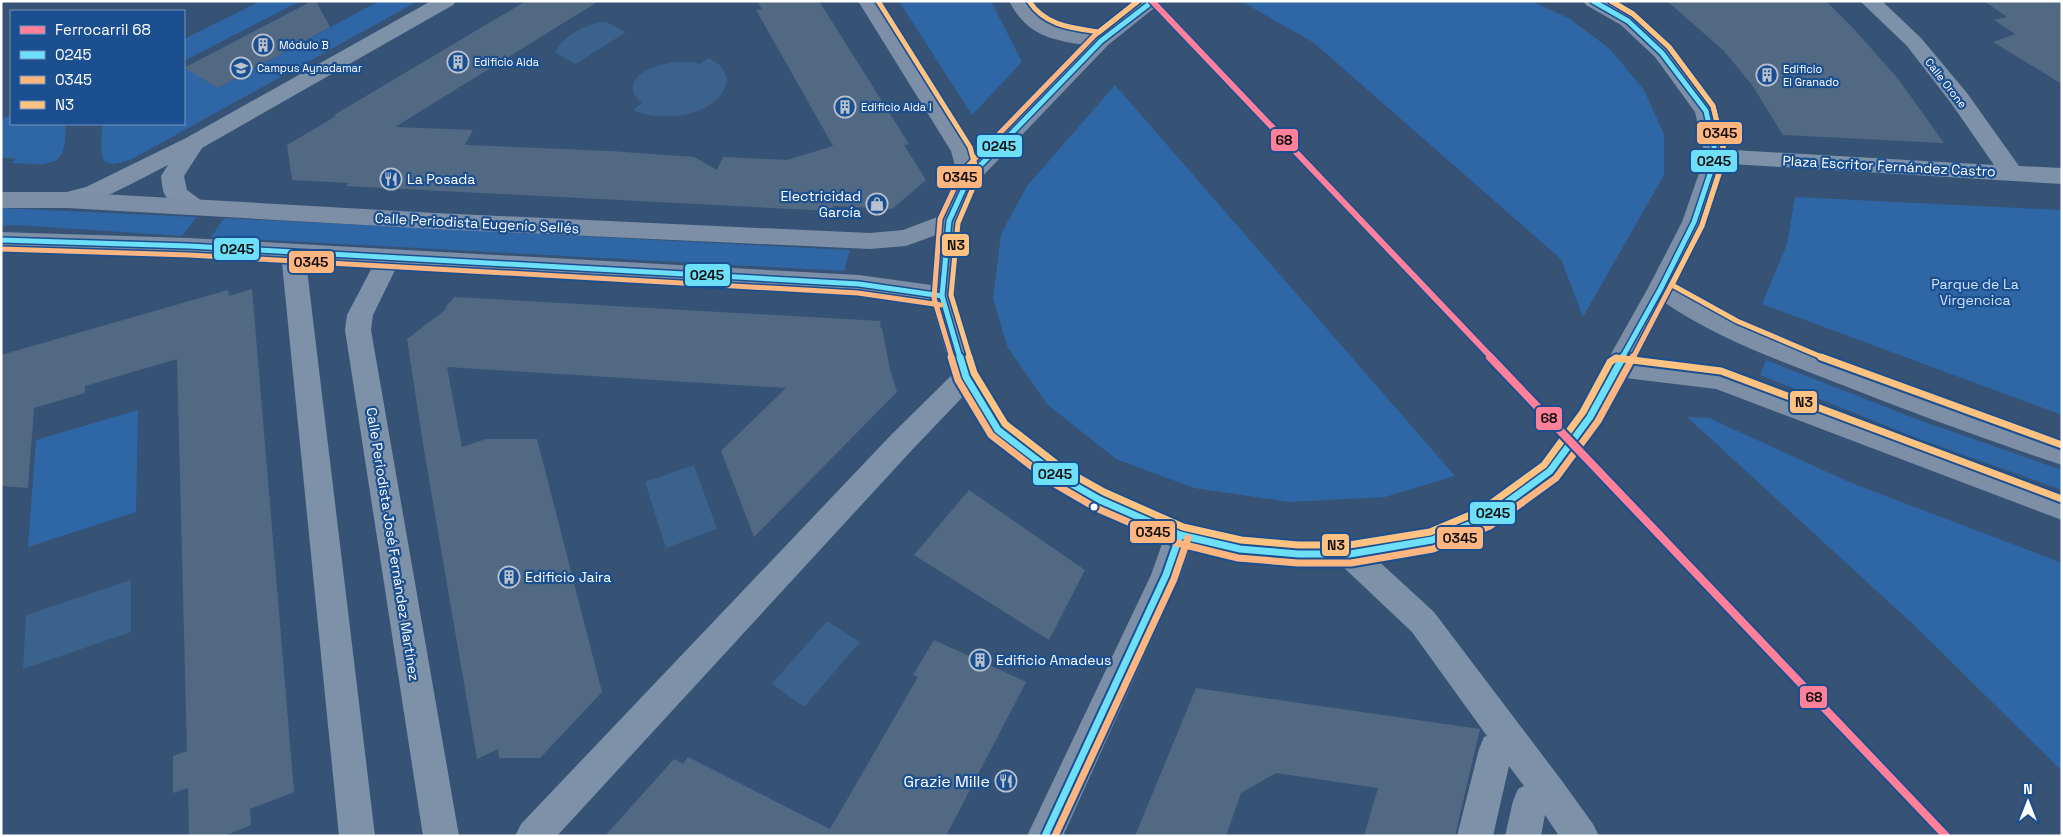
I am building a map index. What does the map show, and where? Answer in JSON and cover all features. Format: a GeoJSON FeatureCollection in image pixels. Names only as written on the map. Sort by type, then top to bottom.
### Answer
{"type":"FeatureCollection","features":[{"type":"Feature","properties":{"kind":"main road"},"geometry":{"type":"LineString","coordinates":[[868,1],[962,151],[969,178]]}},
{"type":"Feature","properties":{"kind":"main road"},"geometry":{"type":"LineString","coordinates":[[1019,1],[1027,16],[1045,29],[1061,34],[1101,41]]}},
{"type":"Feature","properties":{"kind":"main road"},"geometry":{"type":"LineString","coordinates":[[1153,1],[1101,41],[969,178],[949,221],[942,296],[966,377],[998,430],[1058,476],[1100,500],[1180,535],[1240,549],[1298,554],[1350,554],[1432,540],[1486,518],[1550,471],[1590,417],[1661,288],[1694,222],[1716,156],[1706,111],[1662,53],[1628,21],[1592,1]]}},
{"type":"Feature","properties":{"kind":"main road","name":"Calle Periodista Eugenio Sellés"},"geometry":{"type":"LineString","coordinates":[[1,200],[67,200],[425,221],[870,242],[906,238],[949,221]]}},
{"type":"Feature","properties":{"kind":"main road"},"geometry":{"type":"LineString","coordinates":[[1,240],[189,246],[859,284],[942,296]]}},
{"type":"Feature","properties":{"kind":"main road"},"geometry":{"type":"LineString","coordinates":[[1661,288],[1696,311],[1758,342],[1958,419],[2062,454]]}},
{"type":"Feature","properties":{"kind":"main road"},"geometry":{"type":"LineString","coordinates":[[1617,367],[1718,378],[2062,508]]}},
{"type":"Feature","properties":{"kind":"main road"},"geometry":{"type":"LineString","coordinates":[[1045,836],[1162,584],[1180,535]]}},
{"type":"Feature","properties":{"kind":"street"},"geometry":{"type":"LineString","coordinates":[[67,200],[94,192],[194,144],[446,1]]}},
{"type":"Feature","properties":{"kind":"street","name":"Calle Orone"},"geometry":{"type":"LineString","coordinates":[[1870,1],[1914,42],[1958,98],[2012,173]]}},
{"type":"Feature","properties":{"kind":"street"},"geometry":{"type":"LineString","coordinates":[[194,144],[172,176],[176,194],[194,207]]}},
{"type":"Feature","properties":{"kind":"street","name":"Plaza Escritor Fernández Castro"},"geometry":{"type":"LineString","coordinates":[[1716,156],[2062,176]]}},
{"type":"Feature","properties":{"kind":"street"},"geometry":{"type":"LineString","coordinates":[[293,253],[357,836]]}},
{"type":"Feature","properties":{"kind":"street","name":"Calle Periodista José Fernández Martínez"},"geometry":{"type":"LineString","coordinates":[[389,258],[360,315],[358,330],[440,836]]}},
{"type":"Feature","properties":{"kind":"street"},"geometry":{"type":"LineString","coordinates":[[534,836],[902,442],[966,377]]}},
{"type":"Feature","properties":{"kind":"street"},"geometry":{"type":"LineString","coordinates":[[1350,554],[1423,622],[1581,836]]}},
{"type":"Feature","properties":{"kind":"street"},"geometry":{"type":"LineString","coordinates":[[1475,836],[1496,749],[1511,740]]}},
{"type":"Feature","properties":{"kind":"street"},"geometry":{"type":"LineString","coordinates":[[1523,836],[1530,801],[1550,794]]}},
{"type":"Feature","properties":{"kind":"green space"},"geometry":{"type":"Polygon","coordinates":[[[261,1],[300,1],[185,60],[185,39],[261,1]]]}},
{"type":"Feature","properties":{"kind":"green space"},"geometry":{"type":"Polygon","coordinates":[[[379,1],[418,1],[134,158],[112,164],[103,159],[102,125],[185,125],[185,68],[218,88],[379,1]]]}},
{"type":"Feature","properties":{"kind":"green space"},"geometry":{"type":"Polygon","coordinates":[[[899,1],[991,1],[1022,62],[972,115],[899,1]]]}},
{"type":"Feature","properties":{"kind":"green space"},"geometry":{"type":"Polygon","coordinates":[[[1241,1],[1532,1],[1570,19],[1610,49],[1644,90],[1664,134],[1664,175],[1583,317],[1561,259],[1314,43],[1241,1]]]}},
{"type":"Feature","properties":{"kind":"green space"},"geometry":{"type":"Polygon","coordinates":[[[1115,85],[1455,476],[1385,497],[1290,502],[1194,488],[1116,459],[1048,405],[1008,348],[993,299],[1001,234],[1027,186],[1115,85]]]}},
{"type":"Feature","properties":{"kind":"green space"},"geometry":{"type":"Polygon","coordinates":[[[10,116],[10,125],[66,125],[63,152],[57,159],[45,164],[12,163],[16,158],[1,158],[1,120],[10,116]]]}},
{"type":"Feature","properties":{"kind":"green space","name":"Parque de La Virgencica"},"geometry":{"type":"Polygon","coordinates":[[[1795,197],[2062,210],[2062,415],[1762,304],[1787,244],[1795,197]]]}},
{"type":"Feature","properties":{"kind":"green space"},"geometry":{"type":"Polygon","coordinates":[[[1,208],[197,217],[182,236],[16,225],[1,226],[1,208]]]}},
{"type":"Feature","properties":{"kind":"green space"},"geometry":{"type":"Polygon","coordinates":[[[224,218],[850,250],[844,271],[211,237],[224,218]]]}},
{"type":"Feature","properties":{"kind":"green space"},"geometry":{"type":"Polygon","coordinates":[[[1766,360],[1919,420],[2062,470],[2062,490],[1919,439],[1760,375],[1766,360]]]}},
{"type":"Feature","properties":{"kind":"green space"},"geometry":{"type":"Polygon","coordinates":[[[138,410],[136,512],[28,547],[36,440],[138,410]]]}},
{"type":"Feature","properties":{"kind":"green space"},"geometry":{"type":"Polygon","coordinates":[[[1687,417],[1709,418],[1849,482],[2062,563],[2062,771],[1916,627],[1687,417]]]}},
{"type":"Feature","properties":{"kind":"shaded area"},"geometry":{"type":"Polygon","coordinates":[[[606,22],[626,32],[576,64],[555,53],[569,36],[584,28],[606,22]]]}},
{"type":"Feature","properties":{"kind":"shaded area"},"geometry":{"type":"Polygon","coordinates":[[[709,58],[721,66],[727,78],[723,91],[715,101],[703,109],[689,114],[674,116],[644,114],[633,110],[642,103],[634,93],[634,83],[639,76],[649,69],[676,62],[700,64],[709,58]]]}},
{"type":"Feature","properties":{"kind":"shaded area"},"geometry":{"type":"Polygon","coordinates":[[[694,465],[717,529],[666,548],[645,482],[694,465]]]}},
{"type":"Feature","properties":{"kind":"shaded area"},"geometry":{"type":"Polygon","coordinates":[[[131,580],[131,632],[23,669],[26,615],[131,580]]]}},
{"type":"Feature","properties":{"kind":"shaded area"},"geometry":{"type":"Polygon","coordinates":[[[827,621],[860,642],[804,707],[772,684],[827,621]]]}},
{"type":"Feature","properties":{"kind":"building","name":"Módulo B"},"geometry":{"type":"Polygon","coordinates":[[[312,1],[316,1],[330,27],[218,88],[185,67],[312,1]]]}},
{"type":"Feature","properties":{"kind":"building","name":"Edificio Aida I"},"geometry":{"type":"Polygon","coordinates":[[[526,1],[599,1],[395,127],[473,130],[465,145],[610,151],[694,157],[717,170],[723,157],[787,160],[833,146],[756,10],[762,9],[757,1],[819,1],[909,144],[904,145],[926,180],[892,209],[833,206],[831,211],[346,186],[349,183],[292,180],[287,145],[526,1]]]}},
{"type":"Feature","properties":{"kind":"building","name":"Edificio El Granado"},"geometry":{"type":"Polygon","coordinates":[[[1667,1],[1826,1],[1854,29],[1899,80],[1944,143],[1783,135],[1752,85],[1724,51],[1667,1]]]}},
{"type":"Feature","properties":{"kind":"building"},"geometry":{"type":"Polygon","coordinates":[[[1984,1],[2062,1],[2062,84],[1993,42],[2015,34],[1994,20],[2007,17],[1984,1]]]}},
{"type":"Feature","properties":{"kind":"building"},"geometry":{"type":"Polygon","coordinates":[[[252,289],[294,792],[250,809],[251,825],[224,836],[189,836],[188,788],[173,793],[173,756],[187,751],[177,359],[85,386],[85,393],[34,408],[28,488],[1,486],[1,355],[228,290],[229,296],[252,289]]]}},
{"type":"Feature","properties":{"kind":"building"},"geometry":{"type":"Polygon","coordinates":[[[455,297],[881,321],[880,328],[882,328],[890,369],[897,392],[754,537],[721,451],[786,388],[447,367],[462,447],[486,439],[537,439],[602,692],[540,758],[499,758],[498,749],[477,759],[407,339],[445,310],[455,297]]]}},
{"type":"Feature","properties":{"kind":"building"},"geometry":{"type":"Polygon","coordinates":[[[969,490],[1085,570],[1049,640],[914,555],[969,490]]]}},
{"type":"Feature","properties":{"kind":"building","name":"Edificio Amadeus"},"geometry":{"type":"Polygon","coordinates":[[[934,640],[1026,682],[946,836],[605,836],[674,759],[683,764],[688,757],[830,829],[918,677],[913,675],[934,640]]]}},
{"type":"Feature","properties":{"kind":"building"},"geometry":{"type":"Polygon","coordinates":[[[1196,688],[1480,729],[1455,836],[1364,836],[1378,788],[1276,773],[1241,793],[1226,836],[1135,836],[1196,688]]]}},
{"type":"Feature","properties":{"kind":"rail line","name":"68"},"geometry":{"type":"LineString","coordinates":[[1152,1],[1946,836]]}},
{"type":"Feature","properties":{"kind":"transit line","name":"N3"},"geometry":{"type":"LineString","coordinates":[[878,1],[970,147],[978,176],[958,223],[951,295],[974,373],[1005,424],[1063,469],[1104,492],[1183,527],[1241,540],[1298,545],[1349,545],[1430,532],[1482,510],[1544,465],[1583,412],[1610,362],[1616,358],[1721,371],[2062,499]]}},
{"type":"Feature","properties":{"kind":"transit line","name":"N3"},"geometry":{"type":"LineString","coordinates":[[1029,1],[1035,10],[1050,21],[1060,25],[1099,32],[1138,1]]}},
{"type":"Feature","properties":{"kind":"transit line","name":"0345"},"geometry":{"type":"LineString","coordinates":[[1138,1],[1095,35],[962,172],[940,219],[934,298],[958,380],[991,435],[1053,483],[1096,508],[1177,543],[1238,558],[1298,563],[1351,563],[1433,549],[1490,526],[1556,478],[1598,421],[1669,292],[1702,226],[1725,156],[1713,106],[1669,47],[1633,14],[1611,1]]}},
{"type":"Feature","properties":{"kind":"transit line","name":"0245"},"geometry":{"type":"LineString","coordinates":[[1153,1],[1101,41],[969,177],[949,221],[942,296],[966,377],[998,430],[1058,476],[1100,500],[1180,535],[1240,549],[1298,554],[1350,554],[1432,540],[1486,518],[1550,471],[1590,417],[1661,288],[1694,222],[1716,156],[1706,111],[1662,53],[1628,21],[1593,1]]}},
{"type":"Feature","properties":{"kind":"transit line","name":"N3"},"geometry":{"type":"LineString","coordinates":[[1611,1],[1633,14],[1669,47],[1713,106],[1725,154],[1702,225],[1672,285],[1715,310],[1782,341],[1930,398],[2062,445]]}},
{"type":"Feature","properties":{"kind":"transit line","name":"0245"},"geometry":{"type":"LineString","coordinates":[[1,240],[189,246],[859,284],[942,296]]}},
{"type":"Feature","properties":{"kind":"transit line","name":"0345"},"geometry":{"type":"LineString","coordinates":[[1,249],[189,255],[858,293],[941,305]]}},
{"type":"Feature","properties":{"kind":"transit line","name":"0245"},"geometry":{"type":"LineString","coordinates":[[1045,836],[1166,575],[1180,535]]}},
{"type":"Feature","properties":{"kind":"transit line","name":"0345"},"geometry":{"type":"LineString","coordinates":[[1055,836],[1174,579],[1188,538]]}},
{"type":"Feature","properties":{"kind":"place","name":"Módulo B"},"geometry":{"type":"Point","coordinates":[263,45]}},
{"type":"Feature","properties":{"kind":"place","name":"Edificio Aida"},"geometry":{"type":"Point","coordinates":[458,62]}},
{"type":"Feature","properties":{"kind":"place","name":"Campus Aynadamar"},"geometry":{"type":"Point","coordinates":[241,68]}},
{"type":"Feature","properties":{"kind":"place","name":"Edificio El Granado"},"geometry":{"type":"Point","coordinates":[1767,75]}},
{"type":"Feature","properties":{"kind":"place","name":"Edificio Aida I"},"geometry":{"type":"Point","coordinates":[845,107]}},
{"type":"Feature","properties":{"kind":"place","name":"La Posada"},"geometry":{"type":"Point","coordinates":[391,179]}},
{"type":"Feature","properties":{"kind":"place","name":"Electricidad García"},"geometry":{"type":"Point","coordinates":[877,204]}},
{"type":"Feature","properties":{"kind":"place","name":"Edificio Jaira"},"geometry":{"type":"Point","coordinates":[509,577]}},
{"type":"Feature","properties":{"kind":"place","name":"Edificio Amadeus"},"geometry":{"type":"Point","coordinates":[980,660]}},
{"type":"Feature","properties":{"kind":"place","name":"Grazie Mille"},"geometry":{"type":"Point","coordinates":[1006,781]}}]}
